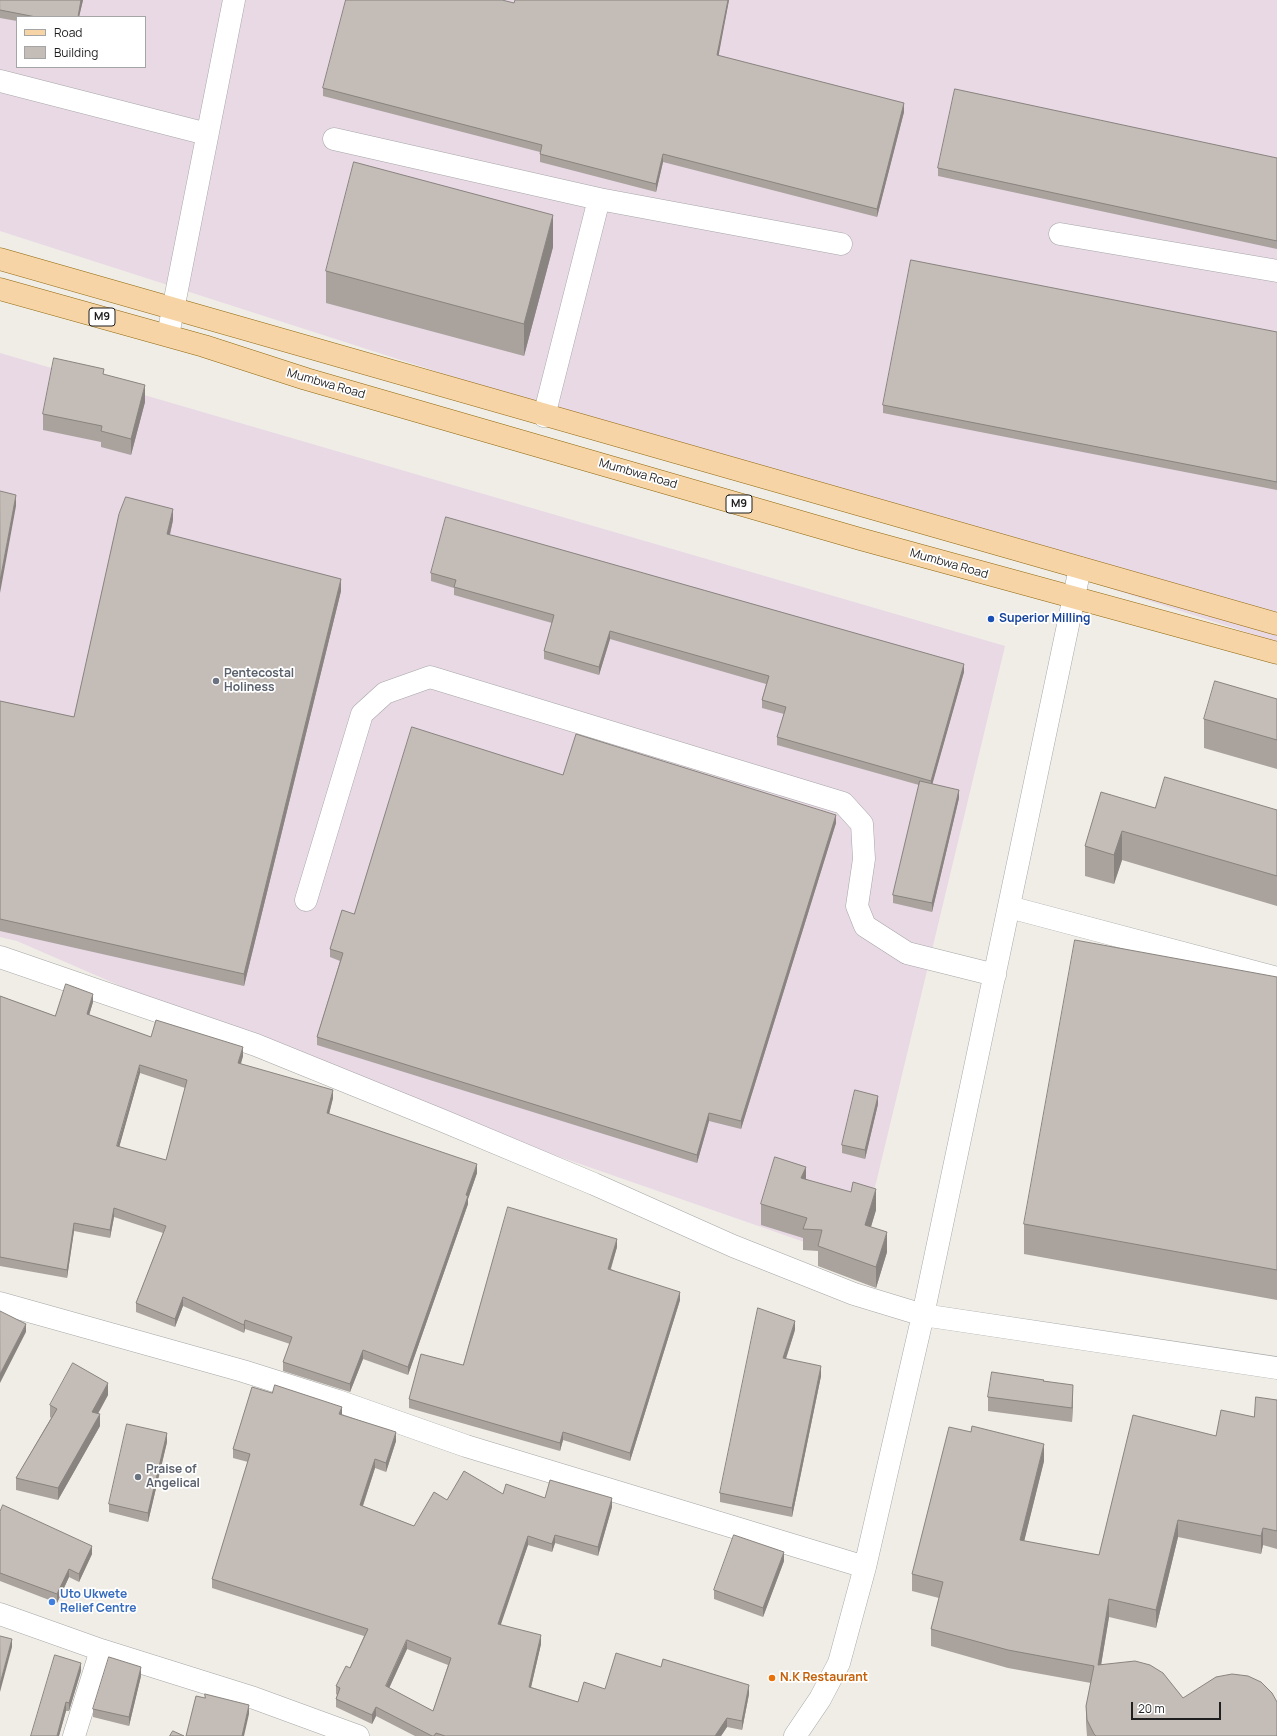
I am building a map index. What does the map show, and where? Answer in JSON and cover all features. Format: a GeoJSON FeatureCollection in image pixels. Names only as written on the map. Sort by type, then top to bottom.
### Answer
{"type":"FeatureCollection","features":[{"type":"Feature","properties":{"kind":"main road","name":"M9"},"geometry":{"type":"LineString","coordinates":[[0,259],[173,310],[1277,624]]}},
{"type":"Feature","properties":{"kind":"main road","name":"Mumbwa Road"},"geometry":{"type":"LineString","coordinates":[[0,289],[168,335],[306,379],[860,539],[1277,653]]}},
{"type":"Feature","properties":{"kind":"street"},"geometry":{"type":"LineString","coordinates":[[168,335],[234,0]]}},
{"type":"Feature","properties":{"kind":"street"},"geometry":{"type":"LineString","coordinates":[[0,81],[207,134]]}},
{"type":"Feature","properties":{"kind":"street"},"geometry":{"type":"LineString","coordinates":[[334,139],[599,199],[841,244]]}},
{"type":"Feature","properties":{"kind":"street"},"geometry":{"type":"LineString","coordinates":[[544,416],[599,199]]}},
{"type":"Feature","properties":{"kind":"street"},"geometry":{"type":"LineString","coordinates":[[1060,234],[1277,271]]}},
{"type":"Feature","properties":{"kind":"street"},"geometry":{"type":"LineString","coordinates":[[795,1736],[820,1699],[839,1663],[865,1567],[923,1316],[995,975],[1072,598],[1080,568]]}},
{"type":"Feature","properties":{"kind":"street"},"geometry":{"type":"LineString","coordinates":[[306,900],[362,714],[385,693],[430,677],[843,803],[862,824],[864,859],[857,906],[865,926],[907,953],[995,975]]}},
{"type":"Feature","properties":{"kind":"street"},"geometry":{"type":"LineString","coordinates":[[1009,907],[1277,978]]}},
{"type":"Feature","properties":{"kind":"street"},"geometry":{"type":"LineString","coordinates":[[0,957],[256,1045],[478,1135],[733,1246],[854,1294],[923,1316],[1277,1368]]}},
{"type":"Feature","properties":{"kind":"street"},"geometry":{"type":"LineString","coordinates":[[0,1303],[243,1371],[338,1401],[474,1448],[865,1567]]}},
{"type":"Feature","properties":{"kind":"street"},"geometry":{"type":"LineString","coordinates":[[0,1614],[101,1650],[254,1698],[358,1736]]}},
{"type":"Feature","properties":{"kind":"street"},"geometry":{"type":"LineString","coordinates":[[74,1736],[101,1650]]}},
{"type":"Feature","properties":{"kind":"shaded area"},"geometry":{"type":"Polygon","coordinates":[[[0,0],[1277,0],[1277,642],[0,231],[0,0]]]}},
{"type":"Feature","properties":{"kind":"shaded area"},"geometry":{"type":"Polygon","coordinates":[[[0,353],[1005,646],[869,1212],[816,1246],[330,1077],[17,941],[0,937],[0,353]]]}},
{"type":"Feature","properties":{"kind":"building"},"geometry":{"type":"Polygon","coordinates":[[[0,0],[81,0],[78,16],[31,16],[0,10],[0,0]]]}},
{"type":"Feature","properties":{"kind":"building"},"geometry":{"type":"Polygon","coordinates":[[[346,0],[502,0],[514,3],[515,0],[728,0],[717,55],[904,103],[877,209],[663,154],[656,184],[540,154],[542,145],[323,88],[346,0]]]}},
{"type":"Feature","properties":{"kind":"building"},"geometry":{"type":"Polygon","coordinates":[[[955,89],[1277,158],[1277,241],[938,168],[955,89]]]}},
{"type":"Feature","properties":{"kind":"building"},"geometry":{"type":"Polygon","coordinates":[[[354,162],[553,215],[524,324],[326,271],[354,162]]]}},
{"type":"Feature","properties":{"kind":"building"},"geometry":{"type":"Polygon","coordinates":[[[911,260],[1277,332],[1277,482],[883,405],[911,260]]]}},
{"type":"Feature","properties":{"kind":"building"},"geometry":{"type":"Polygon","coordinates":[[[54,358],[104,369],[103,374],[145,385],[131,439],[101,431],[102,426],[43,414],[54,358]]]}},
{"type":"Feature","properties":{"kind":"building"},"geometry":{"type":"Polygon","coordinates":[[[0,491],[16,495],[0,581],[0,491]]]}},
{"type":"Feature","properties":{"kind":"building"},"geometry":{"type":"Polygon","coordinates":[[[126,497],[173,509],[167,534],[341,579],[244,974],[0,919],[0,701],[74,717],[119,514],[126,497]]]}},
{"type":"Feature","properties":{"kind":"building"},"geometry":{"type":"Polygon","coordinates":[[[446,517],[964,664],[931,781],[777,737],[786,707],[762,700],[769,676],[610,631],[599,667],[544,651],[554,615],[454,587],[456,580],[431,573],[446,517]]]}},
{"type":"Feature","properties":{"kind":"building"},"geometry":{"type":"Polygon","coordinates":[[[1215,681],[1277,699],[1277,740],[1204,719],[1215,681]]]}},
{"type":"Feature","properties":{"kind":"building"},"geometry":{"type":"Polygon","coordinates":[[[412,727],[563,775],[576,734],[836,815],[741,1121],[709,1113],[697,1155],[317,1037],[343,953],[330,949],[342,910],[354,914],[412,727]]]}},
{"type":"Feature","properties":{"kind":"building"},"geometry":{"type":"Polygon","coordinates":[[[1165,777],[1277,810],[1277,876],[1122,831],[1114,855],[1085,846],[1101,792],[1155,808],[1165,777]]]}},
{"type":"Feature","properties":{"kind":"building"},"geometry":{"type":"Polygon","coordinates":[[[920,781],[959,790],[932,903],[893,895],[920,781]]]}},
{"type":"Feature","properties":{"kind":"building"},"geometry":{"type":"Polygon","coordinates":[[[1075,940],[1277,977],[1277,1270],[1024,1224],[1075,940]]]}},
{"type":"Feature","properties":{"kind":"building"},"geometry":{"type":"Polygon","coordinates":[[[66,984],[93,994],[87,1014],[151,1037],[156,1020],[243,1047],[238,1063],[333,1090],[327,1113],[477,1164],[466,1195],[468,1196],[408,1367],[363,1350],[350,1384],[283,1362],[292,1337],[245,1320],[244,1325],[183,1297],[175,1319],[136,1303],[166,1226],[114,1208],[110,1230],[74,1223],[67,1270],[0,1257],[0,996],[55,1016],[66,984]],[[140,1065],[117,1146],[166,1160],[187,1080],[140,1065]]]}},
{"type":"Feature","properties":{"kind":"building"},"geometry":{"type":"Polygon","coordinates":[[[855,1090],[878,1096],[865,1150],[842,1145],[855,1090]]]}},
{"type":"Feature","properties":{"kind":"building"},"geometry":{"type":"Polygon","coordinates":[[[775,1157],[806,1167],[801,1178],[851,1192],[853,1182],[876,1189],[865,1225],[887,1232],[876,1267],[818,1246],[822,1230],[803,1229],[807,1218],[761,1204],[775,1157]]]}},
{"type":"Feature","properties":{"kind":"building"},"geometry":{"type":"Polygon","coordinates":[[[508,1207],[617,1239],[608,1269],[680,1292],[630,1453],[563,1432],[560,1443],[409,1399],[421,1354],[463,1365],[508,1207]]]}},
{"type":"Feature","properties":{"kind":"building"},"geometry":{"type":"Polygon","coordinates":[[[758,1308],[795,1321],[783,1358],[821,1366],[792,1508],[720,1493],[758,1308]]]}},
{"type":"Feature","properties":{"kind":"building"},"geometry":{"type":"Polygon","coordinates":[[[0,1311],[26,1324],[0,1374],[0,1311]]]}},
{"type":"Feature","properties":{"kind":"building"},"geometry":{"type":"Polygon","coordinates":[[[73,1363],[108,1383],[92,1412],[100,1414],[58,1488],[16,1478],[57,1409],[50,1405],[73,1363]]]}},
{"type":"Feature","properties":{"kind":"building"},"geometry":{"type":"Polygon","coordinates":[[[992,1372],[1073,1385],[1072,1408],[988,1397],[992,1372]]]}},
{"type":"Feature","properties":{"kind":"building"},"geometry":{"type":"Polygon","coordinates":[[[275,1385],[342,1407],[339,1414],[396,1432],[386,1463],[375,1459],[360,1505],[414,1526],[434,1492],[447,1500],[464,1471],[503,1494],[506,1484],[545,1498],[550,1480],[612,1498],[598,1547],[555,1535],[552,1544],[528,1536],[498,1624],[541,1635],[529,1687],[578,1702],[584,1682],[605,1689],[616,1653],[661,1667],[663,1659],[749,1685],[742,1721],[727,1718],[715,1736],[445,1736],[436,1733],[432,1736],[376,1707],[372,1715],[336,1699],[340,1688],[336,1686],[346,1666],[350,1668],[368,1629],[212,1579],[250,1454],[233,1449],[252,1387],[272,1393],[275,1385]],[[407,1640],[386,1686],[433,1711],[451,1658],[407,1640]]]}},
{"type":"Feature","properties":{"kind":"building"},"geometry":{"type":"Polygon","coordinates":[[[1256,1397],[1277,1400],[1277,1531],[1263,1528],[1261,1536],[1178,1520],[1156,1610],[1109,1599],[1098,1665],[1135,1661],[1150,1665],[1163,1673],[1183,1698],[1216,1677],[1232,1674],[1248,1676],[1261,1682],[1272,1693],[1277,1702],[1277,1736],[1096,1736],[1087,1720],[1086,1706],[1094,1666],[1008,1650],[931,1629],[943,1582],[912,1574],[949,1427],[971,1432],[972,1426],[1044,1444],[1020,1540],[1099,1555],[1133,1415],[1216,1436],[1221,1410],[1254,1417],[1256,1397]]]}},
{"type":"Feature","properties":{"kind":"building","name":"Praise of Angelical"},"geometry":{"type":"Polygon","coordinates":[[[127,1424],[167,1433],[148,1513],[109,1504],[127,1424]]]}},
{"type":"Feature","properties":{"kind":"building"},"geometry":{"type":"Polygon","coordinates":[[[3,1505],[92,1546],[79,1574],[69,1569],[57,1594],[0,1573],[0,1512],[3,1505]]]}},
{"type":"Feature","properties":{"kind":"building"},"geometry":{"type":"Polygon","coordinates":[[[734,1535],[784,1552],[763,1608],[714,1590],[734,1535]]]}},
{"type":"Feature","properties":{"kind":"building"},"geometry":{"type":"Polygon","coordinates":[[[0,1636],[12,1639],[0,1684],[0,1636]]]}},
{"type":"Feature","properties":{"kind":"building"},"geometry":{"type":"Polygon","coordinates":[[[55,1655],[81,1663],[69,1703],[66,1702],[57,1736],[31,1736],[55,1655]]]}},
{"type":"Feature","properties":{"kind":"building"},"geometry":{"type":"Polygon","coordinates":[[[109,1657],[141,1667],[129,1717],[93,1709],[109,1657]]]}},
{"type":"Feature","properties":{"kind":"building"},"geometry":{"type":"Polygon","coordinates":[[[205,1694],[249,1705],[242,1736],[186,1736],[196,1696],[205,1698],[205,1694]]]}},
{"type":"Feature","properties":{"kind":"building"},"geometry":{"type":"Polygon","coordinates":[[[173,1731],[184,1736],[170,1736],[173,1731]]]}},
{"type":"Feature","properties":{"kind":"place","name":"Superior Milling"},"geometry":{"type":"Point","coordinates":[991,619]}},
{"type":"Feature","properties":{"kind":"place","name":"Pentecostal Holiness"},"geometry":{"type":"Point","coordinates":[216,681]}},
{"type":"Feature","properties":{"kind":"place","name":"Praise of Angelical"},"geometry":{"type":"Point","coordinates":[138,1477]}},
{"type":"Feature","properties":{"kind":"place","name":"Uto Ukwete Relief Centre"},"geometry":{"type":"Point","coordinates":[52,1602]}},
{"type":"Feature","properties":{"kind":"place","name":"N.K Restaurant"},"geometry":{"type":"Point","coordinates":[772,1678]}}]}
